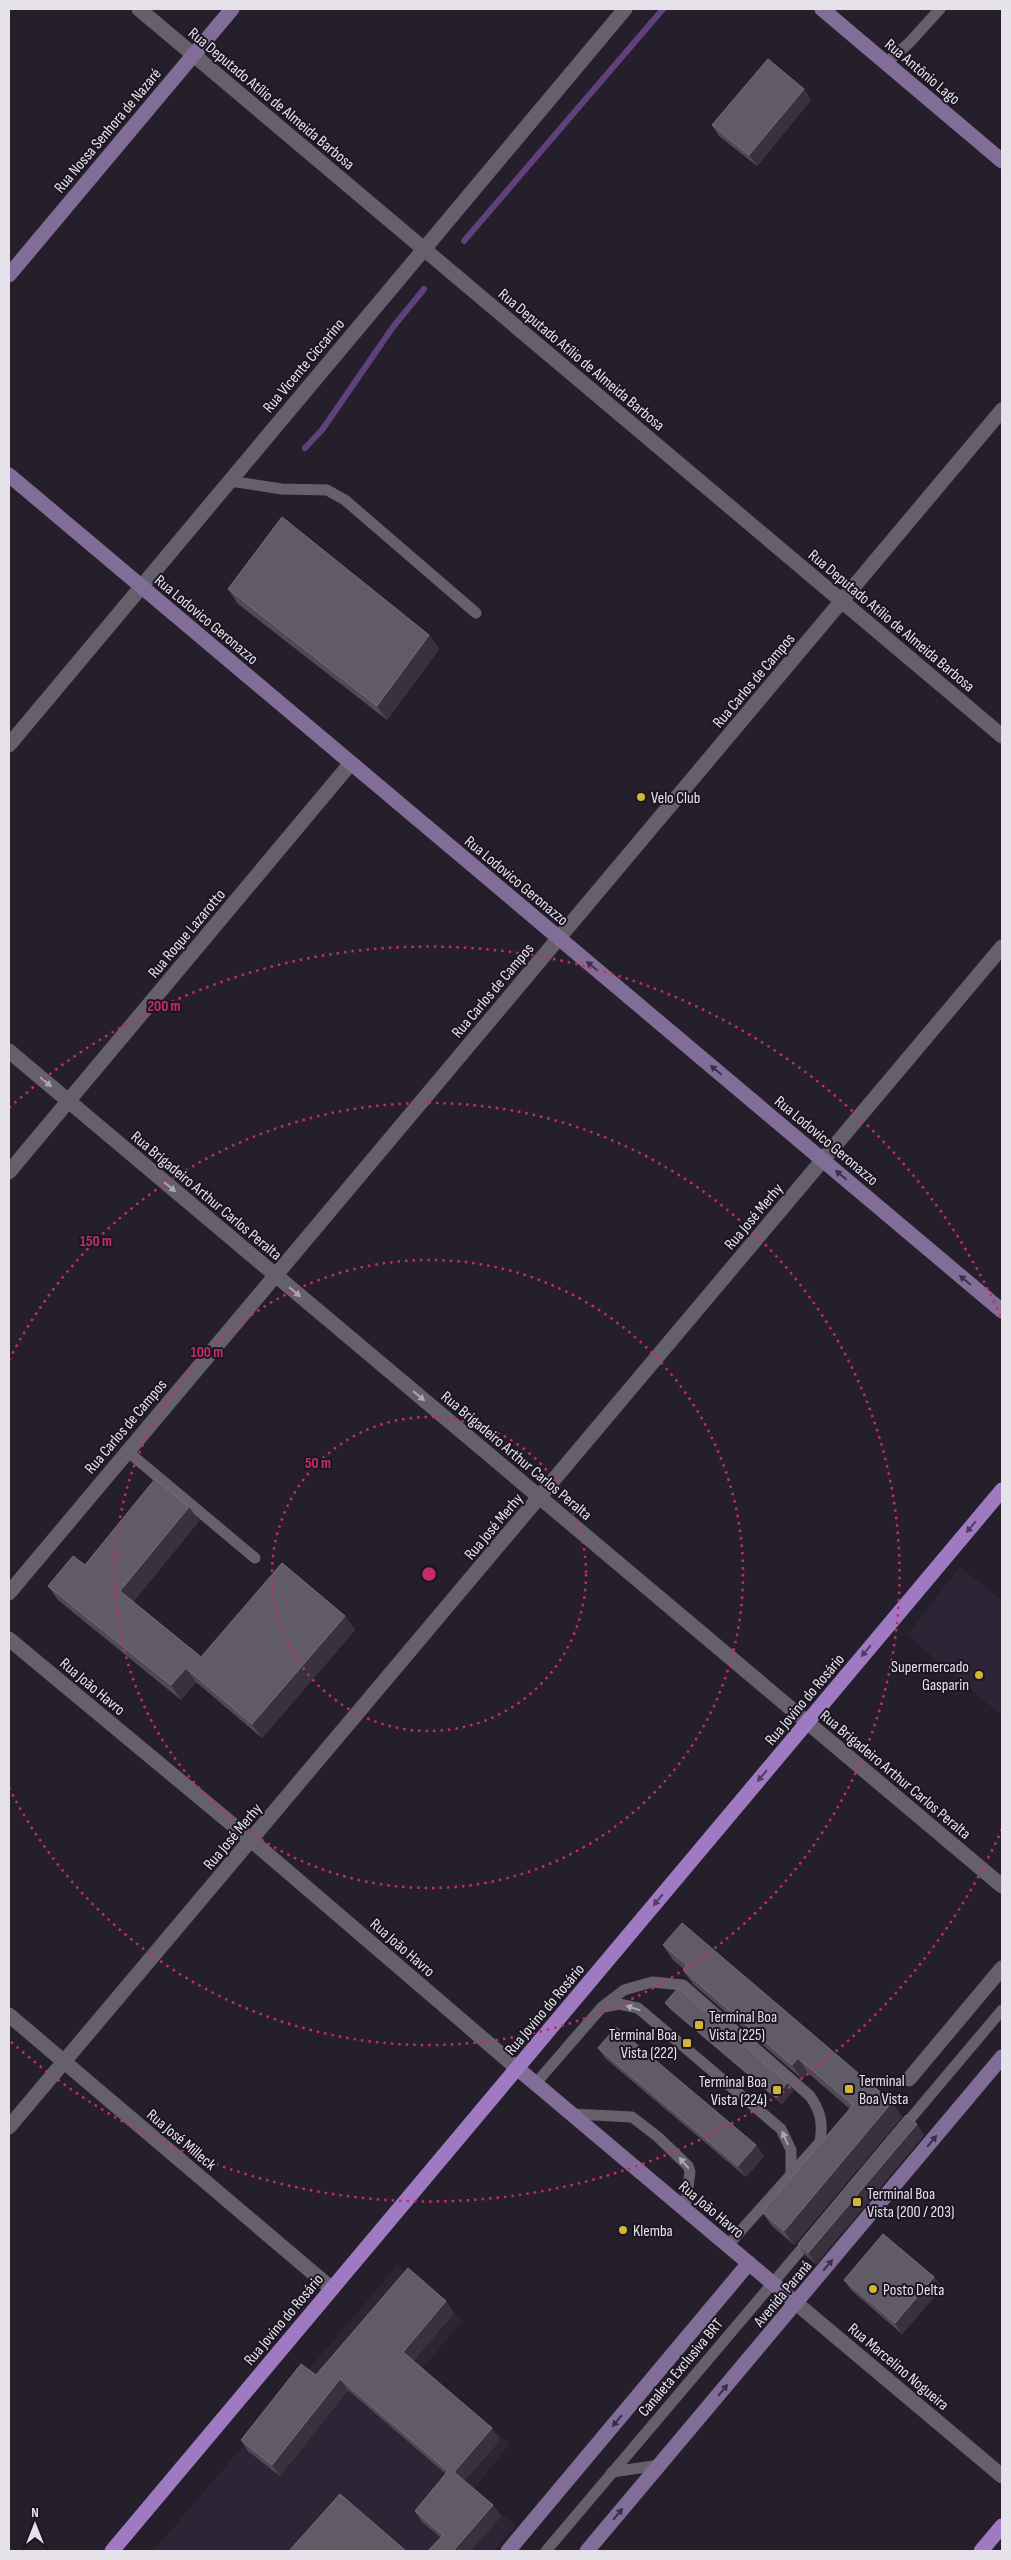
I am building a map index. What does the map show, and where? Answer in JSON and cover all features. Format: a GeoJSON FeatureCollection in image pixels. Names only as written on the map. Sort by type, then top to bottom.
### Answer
{"type":"FeatureCollection","features":[{"type":"Feature","properties":{"kind":"main road","name":"Rua Jovino do Rosário"},"geometry":{"type":"LineString","coordinates":[[112,2551],[1002,1490]]}},
{"type":"Feature","properties":{"kind":"main road"},"geometry":{"type":"LineString","coordinates":[[981,2551],[1002,2526]]}},
{"type":"Feature","properties":{"kind":"street","name":"Rua Deputado Atílio de Almeida Barbosa"},"geometry":{"type":"LineString","coordinates":[[139,9],[1002,736]]}},
{"type":"Feature","properties":{"kind":"street","name":"Rua Nossa Senhora de Nazaré"},"geometry":{"type":"LineString","coordinates":[[9,275],[232,9]]}},
{"type":"Feature","properties":{"kind":"street","name":"Rua Vicente Ciccarino"},"geometry":{"type":"LineString","coordinates":[[9,745],[625,9]]}},
{"type":"Feature","properties":{"kind":"street","name":"Rua Antônio Lago"},"geometry":{"type":"LineString","coordinates":[[822,9],[1002,161]]}},
{"type":"Feature","properties":{"kind":"street","name":"Rua Carlos de Campos"},"geometry":{"type":"LineString","coordinates":[[9,1592],[1002,410]]}},
{"type":"Feature","properties":{"kind":"street","name":"Rua Lodovico Geronazzo"},"geometry":{"type":"LineString","coordinates":[[9,475],[1002,1311]]}},
{"type":"Feature","properties":{"kind":"street","name":"Rua Roque Lazarotto"},"geometry":{"type":"LineString","coordinates":[[9,1172],[351,763]]}},
{"type":"Feature","properties":{"kind":"street","name":"Rua José Merhy"},"geometry":{"type":"LineString","coordinates":[[9,2127],[1002,947]]}},
{"type":"Feature","properties":{"kind":"street","name":"Rua Brigadeiro Arthur Carlos Peralta"},"geometry":{"type":"LineString","coordinates":[[9,1051],[1002,1886]]}},
{"type":"Feature","properties":{"kind":"street","name":"Rua João Havro"},"geometry":{"type":"LineString","coordinates":[[9,1639],[251,1840],[773,2283]]}},
{"type":"Feature","properties":{"kind":"street"},"geometry":{"type":"LineString","coordinates":[[909,2079],[1002,1968]]}},
{"type":"Feature","properties":{"kind":"street","name":"Rua José Milleck"},"geometry":{"type":"LineString","coordinates":[[9,2015],[332,2289]]}},
{"type":"Feature","properties":{"kind":"street","name":"Avenida Paraná"},"geometry":{"type":"LineString","coordinates":[[587,2551],[1002,2057]]}},
{"type":"Feature","properties":{"kind":"street"},"geometry":{"type":"LineString","coordinates":[[508,2551],[750,2263]]}},
{"type":"Feature","properties":{"kind":"street","name":"Rua Marcelino Nogueira"},"geometry":{"type":"LineString","coordinates":[[773,2283],[1002,2476]]}},
{"type":"Feature","properties":{"kind":"lane"},"geometry":{"type":"LineString","coordinates":[[886,63],[940,9]]}},
{"type":"Feature","properties":{"kind":"lane"},"geometry":{"type":"LineString","coordinates":[[230,481],[282,489],[327,490],[345,500],[476,614]]}},
{"type":"Feature","properties":{"kind":"lane"},"geometry":{"type":"LineString","coordinates":[[127,1451],[255,1558]]}},
{"type":"Feature","properties":{"kind":"lane"},"geometry":{"type":"LineString","coordinates":[[536,2083],[602,2007],[624,1990],[652,1982],[683,1985],[810,2096],[820,2110],[823,2125],[820,2142],[728,2245]]}},
{"type":"Feature","properties":{"kind":"lane"},"geometry":{"type":"LineString","coordinates":[[602,2007],[619,2004],[638,2008],[781,2129],[791,2150],[791,2173]]}},
{"type":"Feature","properties":{"kind":"lane"},"geometry":{"type":"LineString","coordinates":[[896,2136],[1002,2010]]}},
{"type":"Feature","properties":{"kind":"lane"},"geometry":{"type":"LineString","coordinates":[[573,2114],[632,2117],[658,2137],[688,2166],[690,2172],[685,2209]]}},
{"type":"Feature","properties":{"kind":"lane"},"geometry":{"type":"LineString","coordinates":[[773,2283],[817,2230]]}},
{"type":"Feature","properties":{"kind":"lane","name":"Canaleta Exclusiva BRT"},"geometry":{"type":"LineString","coordinates":[[546,2551],[773,2283]]}},
{"type":"Feature","properties":{"kind":"lane"},"geometry":{"type":"LineString","coordinates":[[612,2472],[660,2464]]}},
{"type":"Feature","properties":{"kind":"shaded area","name":"Supermercado Gasparin"},"geometry":{"type":"Polygon","coordinates":[[[960,1567],[1002,1600],[1002,1716],[907,1635],[960,1567]]]}},
{"type":"Feature","properties":{"kind":"shaded area"},"geometry":{"type":"Polygon","coordinates":[[[397,2266],[463,2320],[422,2370],[510,2444],[473,2490],[516,2526],[494,2551],[153,2551],[397,2266]]]}},
{"type":"Feature","properties":{"kind":"building"},"geometry":{"type":"Polygon","coordinates":[[[768,59],[804,89],[749,155],[712,125],[768,59]]]}},
{"type":"Feature","properties":{"kind":"building"},"geometry":{"type":"Polygon","coordinates":[[[282,517],[429,635],[377,706],[228,589],[282,517]]]}},
{"type":"Feature","properties":{"kind":"building"},"geometry":{"type":"Polygon","coordinates":[[[155,1479],[189,1507],[120,1591],[201,1657],[282,1563],[345,1616],[252,1724],[186,1668],[171,1685],[48,1586],[73,1556],[85,1565],[155,1479]]]}},
{"type":"Feature","properties":{"kind":"building","name":"Terminal Boa Vista"},"geometry":{"type":"Polygon","coordinates":[[[682,1923],[892,2102],[784,2231],[762,2212],[853,2105],[798,2058],[792,2065],[683,1970],[687,1965],[663,1945],[682,1923]]]}},
{"type":"Feature","properties":{"kind":"building"},"geometry":{"type":"Polygon","coordinates":[[[678,1988],[787,2083],[776,2097],[665,2003],[678,1988]]]}},
{"type":"Feature","properties":{"kind":"building"},"geometry":{"type":"Polygon","coordinates":[[[616,2027],[756,2145],[738,2166],[598,2048],[616,2027]]]}},
{"type":"Feature","properties":{"kind":"building"},"geometry":{"type":"Polygon","coordinates":[[[906,2115],[917,2124],[808,2253],[798,2244],[906,2115]]]}},
{"type":"Feature","properties":{"kind":"building","name":"Posto Delta"},"geometry":{"type":"Polygon","coordinates":[[[883,2234],[934,2277],[895,2323],[844,2280],[883,2234]]]}},
{"type":"Feature","properties":{"kind":"building"},"geometry":{"type":"Polygon","coordinates":[[[408,2268],[446,2301],[403,2352],[492,2428],[454,2472],[493,2505],[453,2551],[428,2551],[443,2535],[415,2511],[448,2471],[340,2379],[272,2465],[241,2440],[301,2364],[316,2375],[408,2268]]]}},
{"type":"Feature","properties":{"kind":"building"},"geometry":{"type":"Polygon","coordinates":[[[340,2494],[406,2551],[289,2551],[340,2494]]]}},
{"type":"Feature","properties":{"kind":"waterway"},"geometry":{"type":"LineString","coordinates":[[464,241],[663,9]]}},
{"type":"Feature","properties":{"kind":"waterway"},"geometry":{"type":"LineString","coordinates":[[305,448],[322,430],[393,327],[424,289]]}},
{"type":"Feature","properties":{"kind":"place","name":"Velo Club"},"geometry":{"type":"Point","coordinates":[641,797]}},
{"type":"Feature","properties":{"kind":"place","name":"Supermercado Gasparin"},"geometry":{"type":"Point","coordinates":[979,1675]}},
{"type":"Feature","properties":{"kind":"place","name":"Terminal Boa Vista (225)"},"geometry":{"type":"Point","coordinates":[699,2025]}},
{"type":"Feature","properties":{"kind":"place","name":"Terminal Boa Vista (222)"},"geometry":{"type":"Point","coordinates":[687,2043]}},
{"type":"Feature","properties":{"kind":"place","name":"Terminal Boa Vista"},"geometry":{"type":"Point","coordinates":[849,2089]}},
{"type":"Feature","properties":{"kind":"place","name":"Terminal Boa Vista (224)"},"geometry":{"type":"Point","coordinates":[777,2090]}},
{"type":"Feature","properties":{"kind":"place","name":"Terminal Boa Vista (200 / 203)"},"geometry":{"type":"Point","coordinates":[857,2202]}},
{"type":"Feature","properties":{"kind":"place","name":"Klemba"},"geometry":{"type":"Point","coordinates":[623,2230]}},
{"type":"Feature","properties":{"kind":"place","name":"Posto Delta"},"geometry":{"type":"Point","coordinates":[873,2289]}}]}
